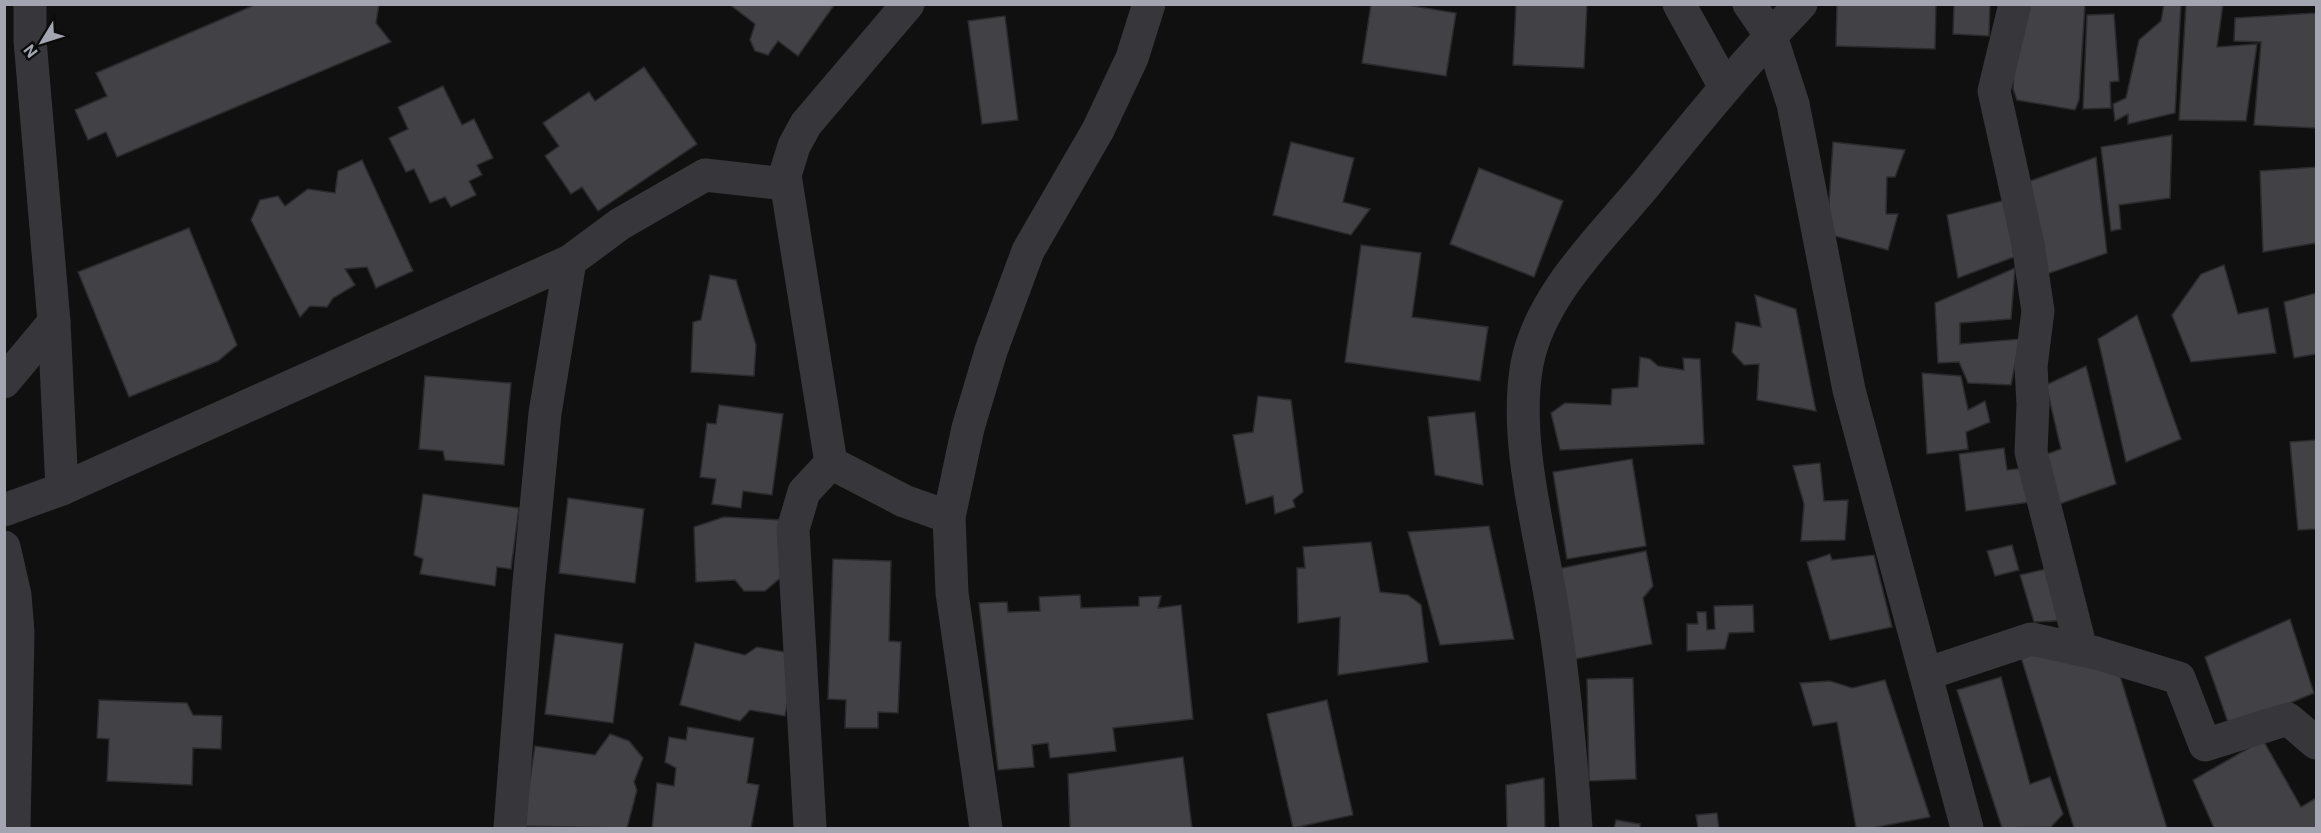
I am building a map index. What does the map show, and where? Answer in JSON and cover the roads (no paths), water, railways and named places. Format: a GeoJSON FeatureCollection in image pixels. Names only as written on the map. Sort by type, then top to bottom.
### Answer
{"type":"FeatureCollection","features":[{"type":"Feature","properties":{"kind":"street"},"geometry":{"type":"LineString","coordinates":[[30,4],[30,40],[54,322],[62,489]]}},
{"type":"Feature","properties":{"kind":"street"},"geometry":{"type":"LineString","coordinates":[[831,463],[786,184],[791,154],[806,124],[908,4]]}},
{"type":"Feature","properties":{"kind":"street"},"geometry":{"type":"LineString","coordinates":[[986,828],[952,593],[949,517],[968,428],[991,351],[1028,251],[1098,130],[1132,58],[1149,4]]}},
{"type":"Feature","properties":{"kind":"street"},"geometry":{"type":"LineString","coordinates":[[1679,4],[1725,87]]}},
{"type":"Feature","properties":{"kind":"street"},"geometry":{"type":"LineString","coordinates":[[1749,4],[1770,36],[1792,104],[1849,390],[1967,828]]}},
{"type":"Feature","properties":{"kind":"street"},"geometry":{"type":"LineString","coordinates":[[1576,828],[1565,690],[1522,423],[1527,363],[1544,314],[1566,283],[1725,87],[1801,4]]}},
{"type":"Feature","properties":{"kind":"street"},"geometry":{"type":"LineString","coordinates":[[2015,4],[1994,91],[2028,244],[2038,311],[2031,366],[2033,405],[2031,452],[2080,649]]}},
{"type":"Feature","properties":{"kind":"street"},"geometry":{"type":"LineString","coordinates":[[4,510],[62,489],[570,261],[620,224],[705,175],[786,184]]}},
{"type":"Feature","properties":{"kind":"street"},"geometry":{"type":"LineString","coordinates":[[510,828],[528,592],[544,424],[570,261]]}},
{"type":"Feature","properties":{"kind":"street"},"geometry":{"type":"LineString","coordinates":[[4,382],[54,322]]}},
{"type":"Feature","properties":{"kind":"street"},"geometry":{"type":"LineString","coordinates":[[831,463],[904,501],[949,517]]}},
{"type":"Feature","properties":{"kind":"street"},"geometry":{"type":"LineString","coordinates":[[810,828],[793,529],[804,492],[831,463]]}},
{"type":"Feature","properties":{"kind":"street"},"geometry":{"type":"LineString","coordinates":[[4,547],[15,595],[11,630],[14,828]]}},
{"type":"Feature","properties":{"kind":"street"},"geometry":{"type":"LineString","coordinates":[[1926,674],[2031,639],[2080,649],[2179,678],[2205,745],[2288,719],[2316,743]]}}]}
